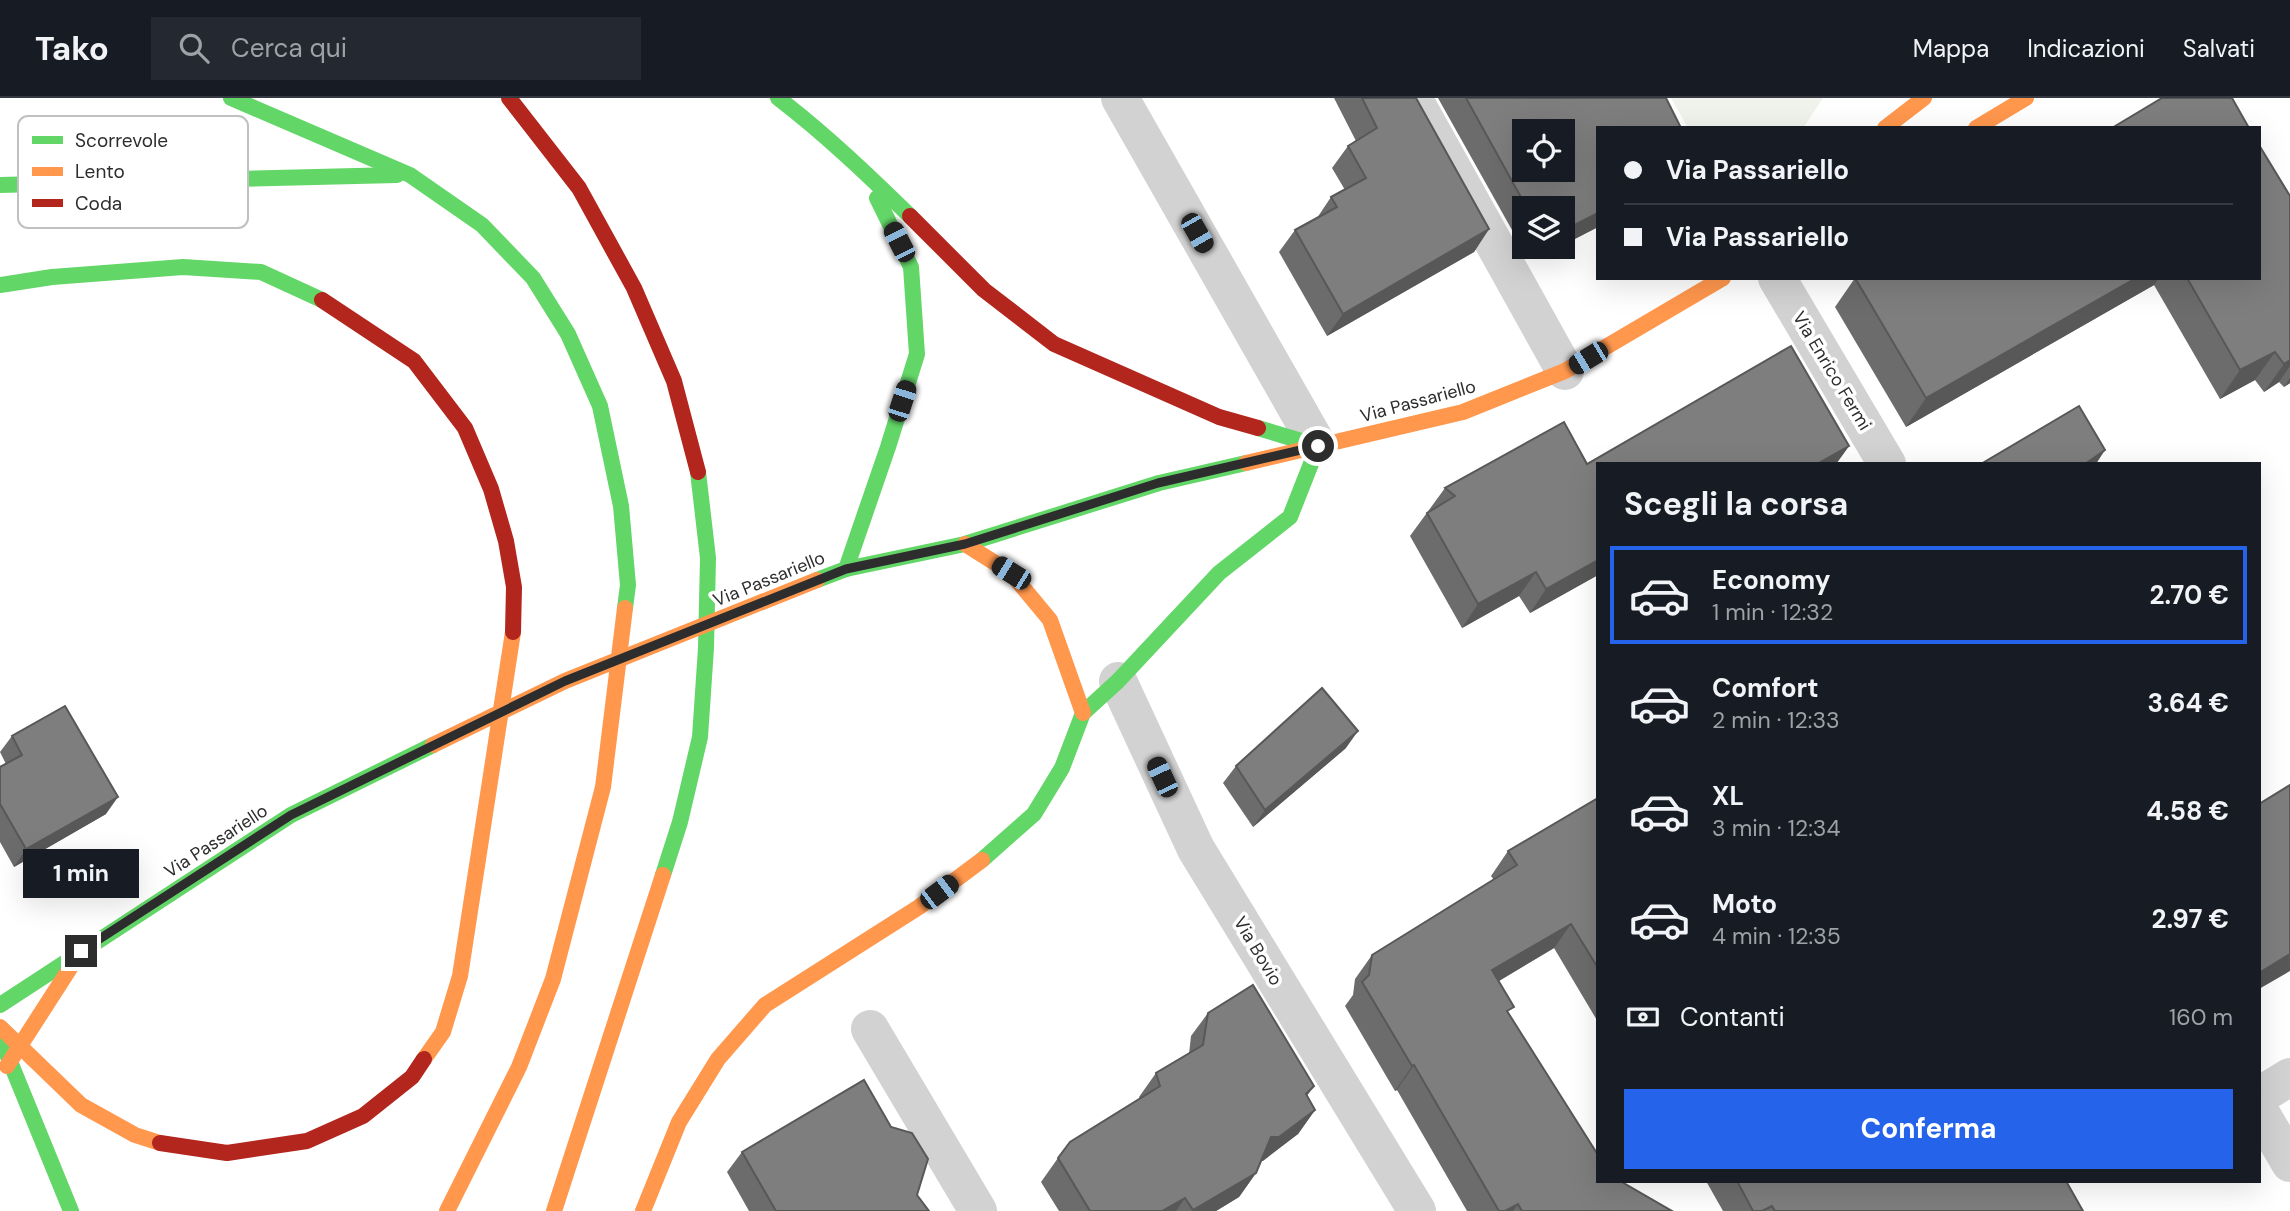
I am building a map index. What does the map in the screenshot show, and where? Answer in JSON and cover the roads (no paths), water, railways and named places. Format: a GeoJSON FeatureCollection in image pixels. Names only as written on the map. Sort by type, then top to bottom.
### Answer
{"type":"FeatureCollection","features":[{"type":"Feature","properties":{"kind":"main road"},"geometry":{"type":"LineString","coordinates":[[231,98],[410,175],[482,225],[533,278],[568,334],[600,406],[621,506],[628,585],[603,787],[553,979],[519,1066],[447,1211]]}},
{"type":"Feature","properties":{"kind":"main road"},"geometry":{"type":"LineString","coordinates":[[509,98],[579,188],[634,288],[674,381],[699,476],[708,558],[700,737],[680,822],[555,1211]]}},
{"type":"Feature","properties":{"kind":"main road"},"geometry":{"type":"LineString","coordinates":[[643,1211],[679,1122],[718,1059],[765,1005],[919,908],[980,862],[1034,814],[1062,768],[1083,713],[1118,681],[1219,573],[1290,517],[1318,446],[1219,417],[1054,344],[984,290],[862,169],[778,98]]}},
{"type":"Feature","properties":{"kind":"main road"},"geometry":{"type":"LineString","coordinates":[[1888,126],[1924,98]]}},
{"type":"Feature","properties":{"kind":"main road"},"geometry":{"type":"LineString","coordinates":[[1979,126],[2026,98]]}},
{"type":"Feature","properties":{"kind":"main road"},"geometry":{"type":"LineString","coordinates":[[846,569],[917,354],[911,267],[862,169]]}},
{"type":"Feature","properties":{"kind":"main road"},"geometry":{"type":"LineString","coordinates":[[248,179],[410,175]]}},
{"type":"Feature","properties":{"kind":"main road"},"geometry":{"type":"LineString","coordinates":[[0,185],[18,185]]}},
{"type":"Feature","properties":{"kind":"main road"},"geometry":{"type":"LineString","coordinates":[[0,285],[52,277],[184,267],[261,272],[328,303],[414,361],[465,428],[491,489],[506,541],[514,587],[513,637],[460,976],[443,1032],[412,1077],[363,1116],[307,1141],[226,1153],[168,1146],[135,1135],[81,1105],[0,1027]]}},
{"type":"Feature","properties":{"kind":"main road","name":"Via Passariello"},"geometry":{"type":"LineString","coordinates":[[0,1005],[291,815],[565,681],[846,569],[965,544],[1158,483],[1462,412],[1565,371],[1720,280]]}},
{"type":"Feature","properties":{"kind":"main road"},"geometry":{"type":"LineString","coordinates":[[965,544],[1011,573],[1050,620],[1083,713]]}},
{"type":"Feature","properties":{"kind":"main road"},"geometry":{"type":"LineString","coordinates":[[0,1077],[81,951]]}},
{"type":"Feature","properties":{"kind":"main road"},"geometry":{"type":"LineString","coordinates":[[0,1037],[71,1211]]}},
{"type":"Feature","properties":{"kind":"street"},"geometry":{"type":"LineString","coordinates":[[1120,98],[1318,446]]}},
{"type":"Feature","properties":{"kind":"street"},"geometry":{"type":"LineString","coordinates":[[1413,98],[1565,371]]}},
{"type":"Feature","properties":{"kind":"street","name":"Via Enrico Fermi"},"geometry":{"type":"LineString","coordinates":[[1778,280],[1886,462]]}},
{"type":"Feature","properties":{"kind":"street","name":"Via Bovio"},"geometry":{"type":"LineString","coordinates":[[1118,681],[1196,849],[1417,1211]]}},
{"type":"Feature","properties":{"kind":"street"},"geometry":{"type":"LineString","coordinates":[[870,1029],[978,1211]]}},
{"type":"Feature","properties":{"kind":"street"},"geometry":{"type":"LineString","coordinates":[[2261,1095],[2290,1077]]}},
{"type":"Feature","properties":{"kind":"street"},"geometry":{"type":"LineString","coordinates":[[2261,1114],[2290,1163]]}}]}
